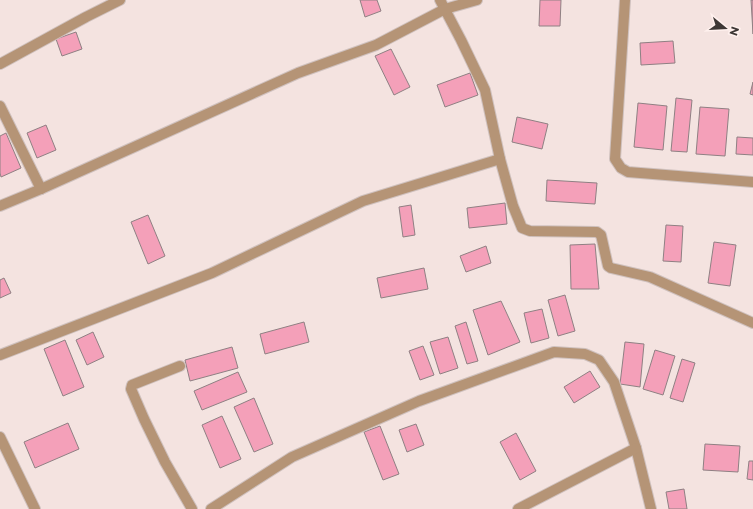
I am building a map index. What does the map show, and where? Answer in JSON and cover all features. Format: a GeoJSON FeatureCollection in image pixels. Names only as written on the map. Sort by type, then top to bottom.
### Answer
{"type":"FeatureCollection","features":[{"type":"Feature","properties":{"kind":"street"},"geometry":{"type":"LineString","coordinates":[[0,64],[86,16],[120,0]]}},
{"type":"Feature","properties":{"kind":"street"},"geometry":{"type":"LineString","coordinates":[[0,206],[298,73],[376,44],[442,5],[477,0]]}},
{"type":"Feature","properties":{"kind":"street"},"geometry":{"type":"LineString","coordinates":[[625,0],[615,159],[621,168],[628,172],[753,182]]}},
{"type":"Feature","properties":{"kind":"street"},"geometry":{"type":"LineString","coordinates":[[442,5],[485,90],[500,159],[513,206],[522,228],[530,231],[597,232],[601,236],[608,266],[611,268],[650,278],[753,323]]}},
{"type":"Feature","properties":{"kind":"street"},"geometry":{"type":"LineString","coordinates":[[0,106],[41,189]]}},
{"type":"Feature","properties":{"kind":"street"},"geometry":{"type":"LineString","coordinates":[[0,355],[212,273],[363,201],[500,159]]}},
{"type":"Feature","properties":{"kind":"street"},"geometry":{"type":"LineString","coordinates":[[211,509],[292,457],[419,401],[554,352],[585,354],[599,360],[614,382],[636,448],[651,509]]}},
{"type":"Feature","properties":{"kind":"street"},"geometry":{"type":"LineString","coordinates":[[180,366],[132,385],[131,389],[165,462],[192,509]]}},
{"type":"Feature","properties":{"kind":"street"},"geometry":{"type":"LineString","coordinates":[[0,437],[35,509]]}},
{"type":"Feature","properties":{"kind":"street"},"geometry":{"type":"LineString","coordinates":[[518,509],[636,448]]}},
{"type":"Feature","properties":{"kind":"building"},"geometry":{"type":"Polygon","coordinates":[[[360,0],[377,0],[381,11],[365,17],[360,0]]]}},
{"type":"Feature","properties":{"kind":"building"},"geometry":{"type":"Polygon","coordinates":[[[540,0],[561,0],[560,26],[539,26],[540,0]]]}},
{"type":"Feature","properties":{"kind":"building"},"geometry":{"type":"Polygon","coordinates":[[[751,0],[753,0],[753,34],[751,0]]]}},
{"type":"Feature","properties":{"kind":"building"},"geometry":{"type":"Polygon","coordinates":[[[76,32],[82,49],[62,56],[56,39],[76,32]]]}},
{"type":"Feature","properties":{"kind":"building"},"geometry":{"type":"Polygon","coordinates":[[[673,41],[675,63],[641,65],[640,43],[673,41]]]}},
{"type":"Feature","properties":{"kind":"building"},"geometry":{"type":"Polygon","coordinates":[[[391,49],[410,87],[394,95],[375,56],[391,49]]]}},
{"type":"Feature","properties":{"kind":"building"},"geometry":{"type":"Polygon","coordinates":[[[470,73],[478,95],[445,107],[437,85],[470,73]]]}},
{"type":"Feature","properties":{"kind":"building"},"geometry":{"type":"Polygon","coordinates":[[[753,82],[753,95],[750,94],[753,82]]]}},
{"type":"Feature","properties":{"kind":"building"},"geometry":{"type":"Polygon","coordinates":[[[676,98],[692,100],[687,152],[671,151],[676,98]]]}},
{"type":"Feature","properties":{"kind":"building"},"geometry":{"type":"Polygon","coordinates":[[[638,103],[667,106],[663,150],[634,147],[638,103]]]}},
{"type":"Feature","properties":{"kind":"building"},"geometry":{"type":"Polygon","coordinates":[[[700,107],[729,109],[725,156],[696,154],[700,107]]]}},
{"type":"Feature","properties":{"kind":"building"},"geometry":{"type":"Polygon","coordinates":[[[517,117],[548,124],[542,149],[512,142],[517,117]]]}},
{"type":"Feature","properties":{"kind":"building"},"geometry":{"type":"Polygon","coordinates":[[[46,125],[56,150],[37,158],[27,133],[46,125]]]}},
{"type":"Feature","properties":{"kind":"building"},"geometry":{"type":"Polygon","coordinates":[[[6,133],[21,168],[1,177],[0,136],[6,133]]]}},
{"type":"Feature","properties":{"kind":"building"},"geometry":{"type":"Polygon","coordinates":[[[737,137],[753,138],[753,155],[736,154],[737,137]]]}},
{"type":"Feature","properties":{"kind":"building"},"geometry":{"type":"Polygon","coordinates":[[[547,180],[597,183],[595,204],[546,201],[547,180]]]}},
{"type":"Feature","properties":{"kind":"building"},"geometry":{"type":"Polygon","coordinates":[[[505,203],[507,224],[469,228],[467,208],[505,203]]]}},
{"type":"Feature","properties":{"kind":"building"},"geometry":{"type":"Polygon","coordinates":[[[411,205],[415,235],[403,237],[399,207],[411,205]]]}},
{"type":"Feature","properties":{"kind":"building"},"geometry":{"type":"Polygon","coordinates":[[[148,215],[165,256],[148,264],[131,222],[148,215]]]}},
{"type":"Feature","properties":{"kind":"building"},"geometry":{"type":"Polygon","coordinates":[[[666,225],[683,226],[681,262],[663,261],[666,225]]]}},
{"type":"Feature","properties":{"kind":"building"},"geometry":{"type":"Polygon","coordinates":[[[714,242],[736,245],[730,286],[708,283],[714,242]]]}},
{"type":"Feature","properties":{"kind":"building"},"geometry":{"type":"Polygon","coordinates":[[[595,244],[599,289],[571,289],[570,245],[595,244]]]}},
{"type":"Feature","properties":{"kind":"building"},"geometry":{"type":"Polygon","coordinates":[[[486,246],[491,263],[466,272],[460,256],[486,246]]]}},
{"type":"Feature","properties":{"kind":"building"},"geometry":{"type":"Polygon","coordinates":[[[424,268],[428,289],[381,298],[377,278],[424,268]]]}},
{"type":"Feature","properties":{"kind":"building"},"geometry":{"type":"Polygon","coordinates":[[[4,278],[11,293],[0,298],[0,280],[4,278]]]}},
{"type":"Feature","properties":{"kind":"building"},"geometry":{"type":"Polygon","coordinates":[[[565,295],[575,331],[558,336],[548,300],[565,295]]]}},
{"type":"Feature","properties":{"kind":"building"},"geometry":{"type":"Polygon","coordinates":[[[501,301],[520,342],[488,355],[473,310],[501,301]]]}},
{"type":"Feature","properties":{"kind":"building"},"geometry":{"type":"Polygon","coordinates":[[[542,309],[549,338],[531,343],[524,313],[542,309]]]}},
{"type":"Feature","properties":{"kind":"building"},"geometry":{"type":"Polygon","coordinates":[[[304,322],[309,342],[265,354],[260,334],[304,322]]]}},
{"type":"Feature","properties":{"kind":"building"},"geometry":{"type":"Polygon","coordinates":[[[466,322],[478,361],[467,364],[455,326],[466,322]]]}},
{"type":"Feature","properties":{"kind":"building"},"geometry":{"type":"Polygon","coordinates":[[[93,332],[104,357],[87,365],[76,340],[93,332]]]}},
{"type":"Feature","properties":{"kind":"building"},"geometry":{"type":"Polygon","coordinates":[[[448,337],[458,368],[440,374],[430,342],[448,337]]]}},
{"type":"Feature","properties":{"kind":"building"},"geometry":{"type":"Polygon","coordinates":[[[65,340],[84,387],[63,396],[44,349],[65,340]]]}},
{"type":"Feature","properties":{"kind":"building"},"geometry":{"type":"Polygon","coordinates":[[[625,342],[644,344],[640,387],[620,384],[625,342]]]}},
{"type":"Feature","properties":{"kind":"building"},"geometry":{"type":"Polygon","coordinates":[[[423,346],[434,375],[420,380],[409,351],[423,346]]]}},
{"type":"Feature","properties":{"kind":"building"},"geometry":{"type":"Polygon","coordinates":[[[232,347],[238,368],[190,381],[185,360],[232,347]]]}},
{"type":"Feature","properties":{"kind":"building"},"geometry":{"type":"Polygon","coordinates":[[[655,350],[675,356],[663,395],[643,389],[655,350]]]}},
{"type":"Feature","properties":{"kind":"building"},"geometry":{"type":"Polygon","coordinates":[[[682,359],[695,363],[683,402],[670,398],[682,359]]]}},
{"type":"Feature","properties":{"kind":"building"},"geometry":{"type":"Polygon","coordinates":[[[590,371],[600,387],[574,403],[564,387],[590,371]]]}},
{"type":"Feature","properties":{"kind":"building"},"geometry":{"type":"Polygon","coordinates":[[[238,372],[247,392],[202,410],[194,391],[238,372]]]}},
{"type":"Feature","properties":{"kind":"building"},"geometry":{"type":"Polygon","coordinates":[[[254,398],[273,444],[254,452],[234,407],[254,398]]]}},
{"type":"Feature","properties":{"kind":"building"},"geometry":{"type":"Polygon","coordinates":[[[222,416],[241,459],[220,468],[202,425],[222,416]]]}},
{"type":"Feature","properties":{"kind":"building"},"geometry":{"type":"Polygon","coordinates":[[[68,423],[79,449],[35,468],[24,442],[68,423]]]}},
{"type":"Feature","properties":{"kind":"building"},"geometry":{"type":"Polygon","coordinates":[[[416,424],[424,445],[407,452],[399,430],[416,424]]]}},
{"type":"Feature","properties":{"kind":"building"},"geometry":{"type":"Polygon","coordinates":[[[380,426],[399,474],[383,480],[364,432],[380,426]]]}},
{"type":"Feature","properties":{"kind":"building"},"geometry":{"type":"Polygon","coordinates":[[[516,433],[536,471],[520,480],[500,442],[516,433]]]}},
{"type":"Feature","properties":{"kind":"building"},"geometry":{"type":"Polygon","coordinates":[[[705,444],[740,446],[738,472],[703,470],[705,444]]]}},
{"type":"Feature","properties":{"kind":"building"},"geometry":{"type":"Polygon","coordinates":[[[749,461],[753,461],[753,480],[747,479],[749,461]]]}},
{"type":"Feature","properties":{"kind":"building"},"geometry":{"type":"Polygon","coordinates":[[[684,489],[687,509],[669,509],[666,492],[684,489]]]}}]}
